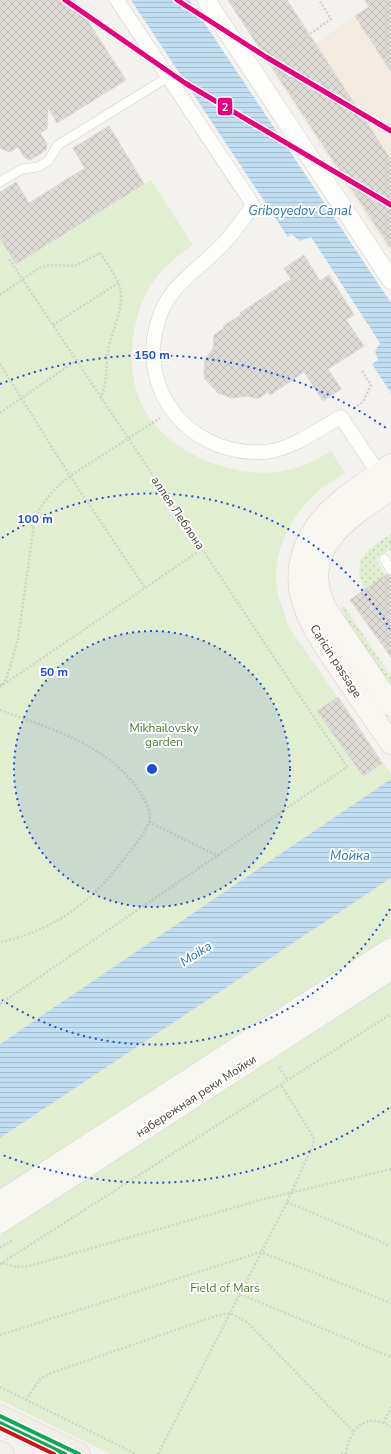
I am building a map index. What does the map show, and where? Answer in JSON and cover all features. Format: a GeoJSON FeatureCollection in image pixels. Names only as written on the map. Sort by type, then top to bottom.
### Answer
{"type":"FeatureCollection","features":[{"type":"Feature","properties":{"kind":"main road","name":"Caricin passage"},"geometry":{"type":"LineString","coordinates":[[387,476],[358,511],[330,538],[320,558],[317,577],[320,597],[325,608],[391,705]]}},
{"type":"Feature","properties":{"kind":"main road","name":"Caricin passage"},"geometry":{"type":"LineString","coordinates":[[387,476],[334,508],[318,524],[306,546],[300,583],[301,598],[314,630],[391,744]]}},
{"type":"Feature","properties":{"kind":"main road","name":"набережная реки Мойки"},"geometry":{"type":"LineString","coordinates":[[0,1202],[391,949]]}},
{"type":"Feature","properties":{"kind":"main road","name":"набережная реки Мойки"},"geometry":{"type":"LineString","coordinates":[[0,1222],[391,969]]}},
{"type":"Feature","properties":{"kind":"main road"},"geometry":{"type":"LineString","coordinates":[[0,1416],[80,1454]]}},
{"type":"Feature","properties":{"kind":"street"},"geometry":{"type":"LineString","coordinates":[[118,0],[253,205],[237,228],[217,250],[179,285],[164,304],[156,327],[153,352],[156,376],[162,394],[178,418],[196,435],[218,446],[241,452],[266,452],[289,446],[341,417],[387,476]]}},
{"type":"Feature","properties":{"kind":"street"},"geometry":{"type":"LineString","coordinates":[[206,0],[388,269]]}},
{"type":"Feature","properties":{"kind":"lane"},"geometry":{"type":"LineString","coordinates":[[0,182],[22,169],[38,167],[48,161],[54,154],[58,145],[168,77]]}},
{"type":"Feature","properties":{"kind":"lane"},"geometry":{"type":"LineString","coordinates":[[384,559],[391,570]]}},
{"type":"Feature","properties":{"kind":"path"},"geometry":{"type":"LineString","coordinates":[[269,63],[331,19],[319,0]]}},
{"type":"Feature","properties":{"kind":"path"},"geometry":{"type":"LineString","coordinates":[[0,295],[39,268],[50,265],[75,266],[100,253],[118,283],[121,293],[119,310],[107,357],[107,374],[100,399]]}},
{"type":"Feature","properties":{"kind":"path","name":"аллея Леблона"},"geometry":{"type":"LineString","coordinates":[[9,259],[77,360],[100,399],[347,767],[218,856]]}},
{"type":"Feature","properties":{"kind":"path"},"geometry":{"type":"LineString","coordinates":[[53,325],[118,283]]}},
{"type":"Feature","properties":{"kind":"path"},"geometry":{"type":"LineString","coordinates":[[0,413],[77,360]]}},
{"type":"Feature","properties":{"kind":"path"},"geometry":{"type":"LineString","coordinates":[[0,364],[70,476],[145,588]]}},
{"type":"Feature","properties":{"kind":"path"},"geometry":{"type":"LineString","coordinates":[[341,417],[363,402],[371,385],[362,371]]}},
{"type":"Feature","properties":{"kind":"path"},"geometry":{"type":"LineString","coordinates":[[1,685],[7,676],[18,639],[35,517],[42,503],[57,486],[70,476],[153,422]]}},
{"type":"Feature","properties":{"kind":"path"},"geometry":{"type":"LineString","coordinates":[[1,685],[202,549]]}},
{"type":"Feature","properties":{"kind":"path"},"geometry":{"type":"LineString","coordinates":[[0,710],[75,739],[98,752],[122,771],[139,790],[148,805],[149,822],[121,863],[102,886],[81,906],[52,924],[23,938],[0,942]]}},
{"type":"Feature","properties":{"kind":"path"},"geometry":{"type":"LineString","coordinates":[[0,1004],[218,856],[149,822]]}},
{"type":"Feature","properties":{"kind":"path"},"geometry":{"type":"LineString","coordinates":[[1,1264],[391,1014]]}},
{"type":"Feature","properties":{"kind":"path"},"geometry":{"type":"LineString","coordinates":[[279,1067],[288,1081]]}},
{"type":"Feature","properties":{"kind":"path"},"geometry":{"type":"LineString","coordinates":[[158,1454],[292,1192],[314,1139],[281,1085]]}},
{"type":"Feature","properties":{"kind":"path"},"geometry":{"type":"LineString","coordinates":[[1,1264],[17,1267],[29,1266],[292,1192],[391,1169]]}},
{"type":"Feature","properties":{"kind":"path"},"geometry":{"type":"LineString","coordinates":[[287,1202],[391,1246]]}},
{"type":"Feature","properties":{"kind":"path"},"geometry":{"type":"LineString","coordinates":[[0,1335],[261,1252],[391,1303]]}},
{"type":"Feature","properties":{"kind":"path"},"geometry":{"type":"LineString","coordinates":[[240,1294],[391,1358]]}},
{"type":"Feature","properties":{"kind":"path"},"geometry":{"type":"LineString","coordinates":[[26,1400],[40,1379],[51,1373],[220,1315],[230,1313],[248,1323],[353,1431]]}},
{"type":"Feature","properties":{"kind":"path"},"geometry":{"type":"LineString","coordinates":[[0,1388],[136,1454]]}},
{"type":"Feature","properties":{"kind":"path"},"geometry":{"type":"LineString","coordinates":[[384,1423],[391,1408]]}},
{"type":"Feature","properties":{"kind":"path"},"geometry":{"type":"LineString","coordinates":[[341,1454],[346,1454],[349,1437],[353,1431],[364,1423],[378,1421],[391,1427]]}},
{"type":"Feature","properties":{"kind":"shaded area"},"geometry":{"type":"Polygon","coordinates":[[[365,0],[391,0],[391,246],[387,249],[273,72],[369,7],[365,0]]]}},
{"type":"Feature","properties":{"kind":"green space","name":"Mikhailovsky garden"},"geometry":{"type":"Polygon","coordinates":[[[151,180],[193,245],[162,271],[152,283],[142,303],[137,318],[132,348],[132,364],[137,393],[143,407],[154,423],[168,438],[185,450],[204,460],[224,467],[265,473],[284,471],[309,463],[331,451],[345,473],[312,497],[297,514],[291,524],[281,546],[278,557],[276,580],[278,592],[289,627],[391,774],[391,779],[0,1044],[0,238],[16,263],[151,180]]]}},
{"type":"Feature","properties":{"kind":"green space"},"geometry":{"type":"Polygon","coordinates":[[[391,534],[391,549],[376,559],[386,575],[365,590],[359,571],[363,556],[368,550],[391,534]]]}},
{"type":"Feature","properties":{"kind":"green space"},"geometry":{"type":"Polygon","coordinates":[[[344,606],[391,676],[391,689],[353,630],[341,608],[344,606]]]}},
{"type":"Feature","properties":{"kind":"green space"},"geometry":{"type":"Polygon","coordinates":[[[391,878],[391,935],[0,1188],[0,1138],[391,878]]]}},
{"type":"Feature","properties":{"kind":"green space","name":"Field of Mars"},"geometry":{"type":"Polygon","coordinates":[[[391,983],[391,1454],[111,1454],[0,1400],[0,1236],[391,983]]]}},
{"type":"Feature","properties":{"kind":"water","name":"Griboyedov Canal"},"geometry":{"type":"Polygon","coordinates":[[[131,0],[189,0],[391,303],[391,393],[372,364],[378,360],[375,351],[380,343],[311,237],[300,241],[291,234],[288,237],[131,0]]]}},
{"type":"Feature","properties":{"kind":"water","name":"Мойка"},"geometry":{"type":"Polygon","coordinates":[[[391,779],[391,878],[0,1138],[0,1044],[391,779]]]}},
{"type":"Feature","properties":{"kind":"building"},"geometry":{"type":"Polygon","coordinates":[[[0,0],[74,0],[126,80],[57,123],[48,108],[47,129],[40,133],[47,144],[46,150],[30,160],[24,157],[18,147],[10,152],[0,148],[0,0]]]}},
{"type":"Feature","properties":{"kind":"building"},"geometry":{"type":"Polygon","coordinates":[[[228,0],[287,0],[391,160],[391,249],[228,0]]]}},
{"type":"Feature","properties":{"kind":"building"},"geometry":{"type":"Polygon","coordinates":[[[365,0],[391,0],[391,72],[355,16],[369,7],[365,0]]]}},
{"type":"Feature","properties":{"kind":"building"},"geometry":{"type":"Polygon","coordinates":[[[109,126],[144,184],[16,264],[0,238],[0,192],[16,182],[29,203],[85,168],[73,148],[109,126]]]}},
{"type":"Feature","properties":{"kind":"building"},"geometry":{"type":"Polygon","coordinates":[[[304,255],[320,281],[329,275],[354,315],[346,320],[364,346],[328,369],[341,389],[323,401],[304,372],[270,395],[268,392],[259,398],[248,396],[232,398],[218,393],[205,379],[204,372],[205,359],[213,349],[214,335],[224,328],[223,326],[241,315],[240,313],[291,279],[284,268],[304,255]]]}},
{"type":"Feature","properties":{"kind":"building"},"geometry":{"type":"Polygon","coordinates":[[[387,574],[391,576],[391,657],[350,600],[387,574]]]}},
{"type":"Feature","properties":{"kind":"building"},"geometry":{"type":"Polygon","coordinates":[[[338,697],[382,763],[363,776],[317,711],[338,697]]]}},
{"type":"Feature","properties":{"kind":"transit line","name":"2"},"geometry":{"type":"LineString","coordinates":[[65,0],[185,83],[391,205]]}},
{"type":"Feature","properties":{"kind":"transit line","name":"2"},"geometry":{"type":"LineString","coordinates":[[177,0],[266,57],[391,131]]}},
{"type":"Feature","properties":{"kind":"transit line"},"geometry":{"type":"LineString","coordinates":[[0,1416],[79,1454]]}},
{"type":"Feature","properties":{"kind":"transit line"},"geometry":{"type":"LineString","coordinates":[[0,1423],[65,1454]]}},
{"type":"Feature","properties":{"kind":"transit line"},"geometry":{"type":"LineString","coordinates":[[0,1428],[54,1454]]}},
{"type":"Feature","properties":{"kind":"water label","name":"Moika"},"geometry":{"type":"Point","coordinates":[196,954]}}]}
